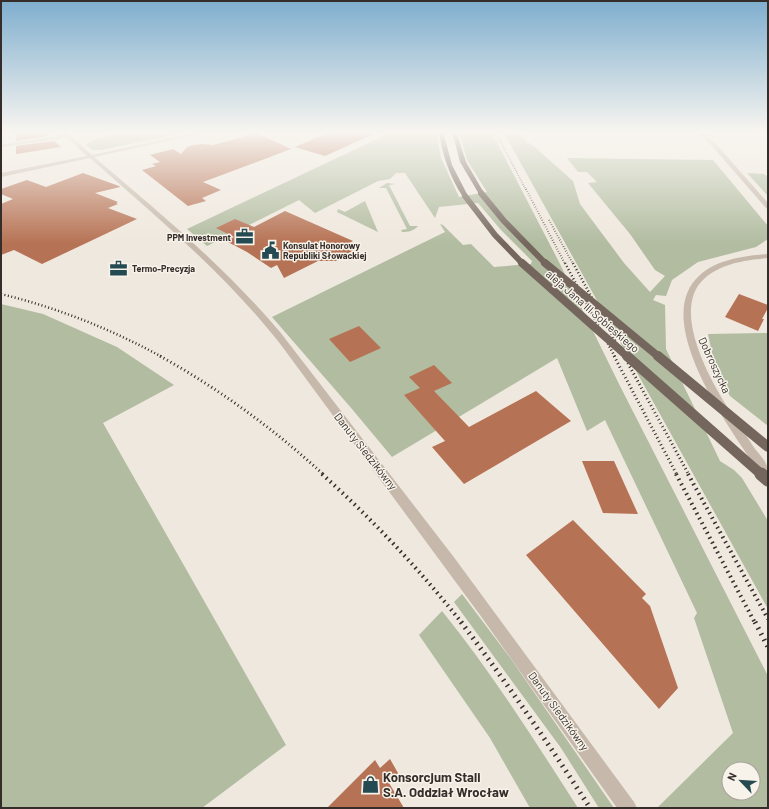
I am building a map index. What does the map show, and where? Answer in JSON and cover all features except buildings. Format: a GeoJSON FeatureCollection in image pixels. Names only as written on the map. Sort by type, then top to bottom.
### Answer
{"type":"FeatureCollection","features":[{"type":"Feature","properties":{"kind":"main road","name":"aleja Jana III Sobieskiego"},"geometry":{"type":"LineString","coordinates":[[450,169],[465,196],[494,235],[526,267],[768,480]]}},
{"type":"Feature","properties":{"kind":"main road","name":"aleja Jana III Sobieskiego"},"geometry":{"type":"LineString","coordinates":[[467,169],[481,193],[512,230],[550,266],[768,447]]}},
{"type":"Feature","properties":{"kind":"street"},"geometry":{"type":"LineString","coordinates":[[1,175],[31,169]]}},
{"type":"Feature","properties":{"kind":"street","name":"Danuty Siedzikówny"},"geometry":{"type":"LineString","coordinates":[[106,169],[217,268],[258,312],[455,568],[628,808]]}},
{"type":"Feature","properties":{"kind":"street"},"geometry":{"type":"LineString","coordinates":[[735,169],[768,207]]}},
{"type":"Feature","properties":{"kind":"street","name":"Dobroszycka"},"geometry":{"type":"LineString","coordinates":[[768,256],[730,263],[715,268],[704,275],[695,284],[689,295],[686,319],[694,353],[707,382],[731,422],[768,476]]}},
{"type":"Feature","properties":{"kind":"green space"},"geometry":{"type":"Polygon","coordinates":[[[314,169],[446,169],[459,197],[487,192],[472,169],[511,169],[768,676],[768,808],[657,808],[733,733],[694,618],[697,613],[605,420],[587,431],[557,358],[392,457],[272,317],[445,232],[440,224],[443,225],[463,245],[471,244],[494,267],[531,264],[532,261],[501,230],[478,203],[439,207],[435,218],[405,173],[396,173],[390,179],[378,181],[315,213],[299,200],[207,246],[187,229],[314,169]]]}},
{"type":"Feature","properties":{"kind":"green space"},"geometry":{"type":"Polygon","coordinates":[[[524,169],[559,169],[573,181],[580,204],[624,263],[650,292],[665,276],[655,270],[630,234],[588,183],[597,182],[587,172],[578,172],[575,169],[720,169],[768,226],[768,239],[756,247],[698,262],[672,280],[666,296],[656,295],[653,300],[665,305],[666,349],[720,461],[734,470],[742,478],[768,521],[768,609],[524,169]]]}},
{"type":"Feature","properties":{"kind":"green space"},"geometry":{"type":"Polygon","coordinates":[[[747,173],[764,174],[768,177],[768,196],[747,173]]]}},
{"type":"Feature","properties":{"kind":"green space"},"geometry":{"type":"Polygon","coordinates":[[[387,183],[396,184],[389,185],[410,226],[418,226],[415,229],[402,232],[401,230],[407,229],[386,188],[379,188],[387,183]]]}},
{"type":"Feature","properties":{"kind":"green space"},"geometry":{"type":"Polygon","coordinates":[[[365,201],[378,232],[337,212],[338,209],[345,212],[365,201]]]}},
{"type":"Feature","properties":{"kind":"green space"},"geometry":{"type":"Polygon","coordinates":[[[1,304],[43,314],[117,347],[174,385],[103,423],[286,745],[202,808],[1,808],[1,304]]]}},
{"type":"Feature","properties":{"kind":"green space"},"geometry":{"type":"Polygon","coordinates":[[[768,333],[768,426],[730,396],[716,372],[708,334],[768,333]]]}},
{"type":"Feature","properties":{"kind":"green space"},"geometry":{"type":"Polygon","coordinates":[[[462,594],[511,659],[614,808],[599,808],[561,748],[454,602],[462,594]]]}},
{"type":"Feature","properties":{"kind":"green space"},"geometry":{"type":"Polygon","coordinates":[[[442,611],[496,683],[578,808],[530,808],[490,738],[419,635],[442,611]]]}},
{"type":"Feature","properties":{"kind":"railway"},"geometry":{"type":"LineString","coordinates":[[515,169],[526,190]]}},
{"type":"Feature","properties":{"kind":"railway"},"geometry":{"type":"LineString","coordinates":[[526,189],[565,264]]}},
{"type":"Feature","properties":{"kind":"railway"},"geometry":{"type":"LineString","coordinates":[[549,220],[573,264]]}},
{"type":"Feature","properties":{"kind":"railway"},"geometry":{"type":"LineString","coordinates":[[565,263],[615,357]]}},
{"type":"Feature","properties":{"kind":"railway"},"geometry":{"type":"LineString","coordinates":[[573,263],[624,357]]}},
{"type":"Feature","properties":{"kind":"railway"},"geometry":{"type":"LineString","coordinates":[[1,294],[84,320],[123,337],[162,357]]}},
{"type":"Feature","properties":{"kind":"railway"},"geometry":{"type":"LineString","coordinates":[[160,356],[225,396],[266,426],[324,475]]}},
{"type":"Feature","properties":{"kind":"railway"},"geometry":{"type":"LineString","coordinates":[[614,356],[677,475]]}},
{"type":"Feature","properties":{"kind":"railway"},"geometry":{"type":"LineString","coordinates":[[624,356],[689,475]]}},
{"type":"Feature","properties":{"kind":"railway"},"geometry":{"type":"LineString","coordinates":[[322,474],[395,546],[429,583],[462,623]]}},
{"type":"Feature","properties":{"kind":"railway"},"geometry":{"type":"LineString","coordinates":[[676,474],[755,623]]}},
{"type":"Feature","properties":{"kind":"railway"},"geometry":{"type":"LineString","coordinates":[[688,474],[768,619]]}},
{"type":"Feature","properties":{"kind":"railway"},"geometry":{"type":"LineString","coordinates":[[461,622],[559,760],[590,808]]}},
{"type":"Feature","properties":{"kind":"railway"},"geometry":{"type":"LineString","coordinates":[[755,622],[768,647]]}},
{"type":"Feature","properties":{"kind":"place","name":"PPM Investment"},"geometry":{"type":"Point","coordinates":[244,237]}},
{"type":"Feature","properties":{"kind":"place","name":"Konsulat Honorowy Republiki Słowackiej"},"geometry":{"type":"Point","coordinates":[270,250]}},
{"type":"Feature","properties":{"kind":"place","name":"Termo-Precyzja"},"geometry":{"type":"Point","coordinates":[119,268]}},
{"type":"Feature","properties":{"kind":"place","name":"Konsorcjum Stali S.A. Oddział Wrocław"},"geometry":{"type":"Point","coordinates":[370,784]}}]}
